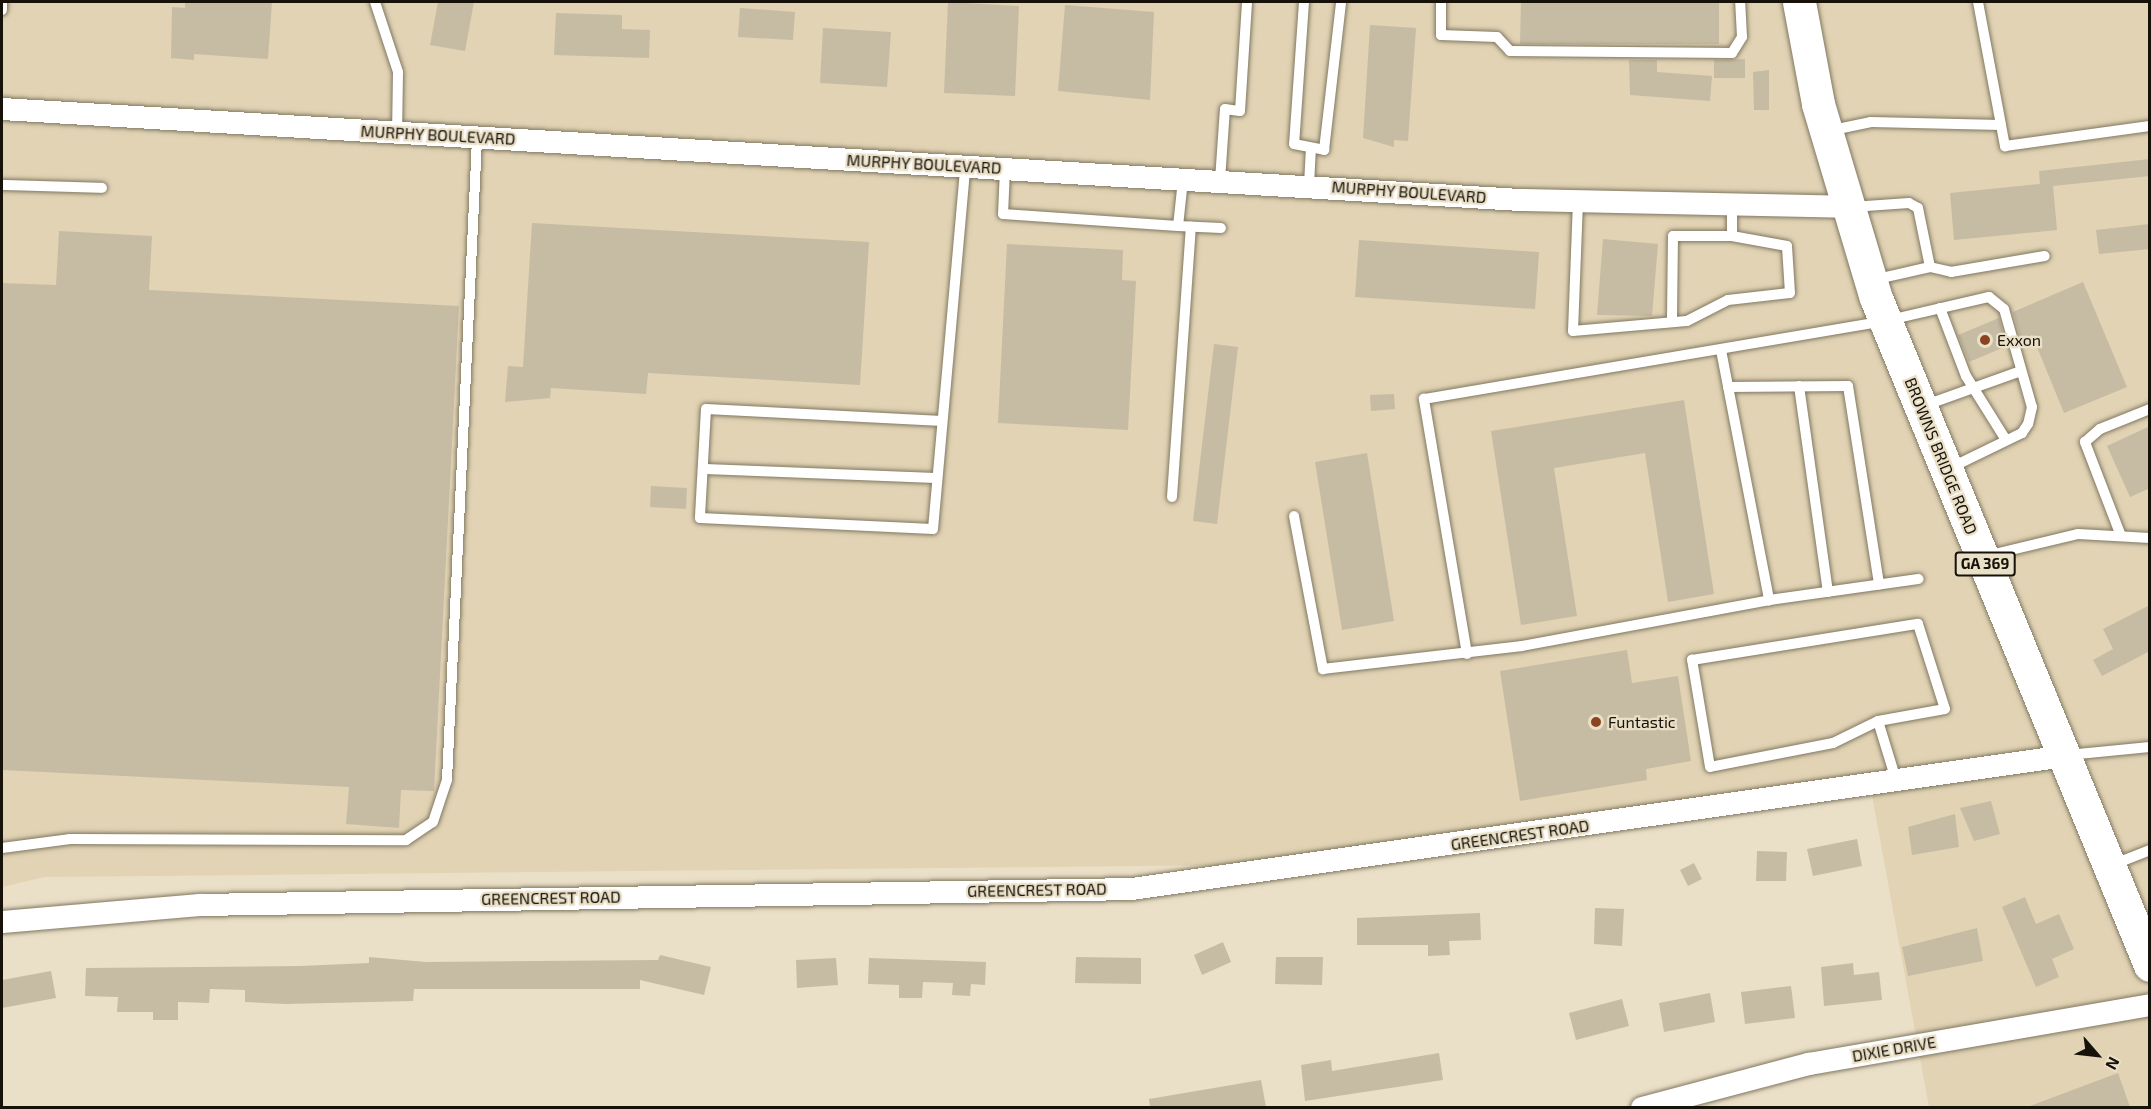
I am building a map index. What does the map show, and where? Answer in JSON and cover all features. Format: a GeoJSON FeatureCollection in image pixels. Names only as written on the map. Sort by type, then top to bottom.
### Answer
{"type":"FeatureCollection","features":[{"type":"Feature","properties":{"kind":"main road","name":"BROWNS BRIDGE ROAD"},"geometry":{"type":"LineString","coordinates":[[1798,2],[1826,132],[1846,207],[1885,321],[2150,965]]}},
{"type":"Feature","properties":{"kind":"street","name":"MURPHY BOULEVARD"},"geometry":{"type":"LineString","coordinates":[[2,109],[1183,180],[1220,180],[1578,201],[1846,207]]}},
{"type":"Feature","properties":{"kind":"street","name":"GREENCREST ROAD"},"geometry":{"type":"LineString","coordinates":[[2,922],[200,905],[1132,889],[2065,756]]}},
{"type":"Feature","properties":{"kind":"street","name":"DIXIE DRIVE"},"geometry":{"type":"LineString","coordinates":[[1642,1107],[1809,1064],[2150,1005]]}},
{"type":"Feature","properties":{"kind":"lane"},"geometry":{"type":"LineString","coordinates":[[2,2],[2,10]]}},
{"type":"Feature","properties":{"kind":"lane"},"geometry":{"type":"LineString","coordinates":[[375,2],[398,72],[397,133]]}},
{"type":"Feature","properties":{"kind":"lane"},"geometry":{"type":"LineString","coordinates":[[1220,180],[1225,109],[1240,111],[1247,2]]}},
{"type":"Feature","properties":{"kind":"lane"},"geometry":{"type":"LineString","coordinates":[[1304,2],[1294,144],[1311,149],[1326,147],[1341,2]]}},
{"type":"Feature","properties":{"kind":"lane"},"geometry":{"type":"LineString","coordinates":[[1441,2],[1442,35],[1497,37],[1510,51],[1732,53],[1742,37],[1740,2]]}},
{"type":"Feature","properties":{"kind":"lane"},"geometry":{"type":"LineString","coordinates":[[1978,2],[2005,146],[2150,126]]}},
{"type":"Feature","properties":{"kind":"lane"},"geometry":{"type":"LineString","coordinates":[[1826,132],[1871,122],[2001,125]]}},
{"type":"Feature","properties":{"kind":"lane"},"geometry":{"type":"LineString","coordinates":[[2,849],[70,838],[406,840],[433,822],[447,780],[477,138]]}},
{"type":"Feature","properties":{"kind":"lane"},"geometry":{"type":"LineString","coordinates":[[1309,186],[1311,149]]}},
{"type":"Feature","properties":{"kind":"lane"},"geometry":{"type":"LineString","coordinates":[[942,421],[706,409],[704,469],[699,518],[933,529],[965,166]]}},
{"type":"Feature","properties":{"kind":"lane"},"geometry":{"type":"LineString","coordinates":[[1005,169],[1003,214],[1221,228]]}},
{"type":"Feature","properties":{"kind":"lane"},"geometry":{"type":"LineString","coordinates":[[1178,226],[1183,180]]}},
{"type":"Feature","properties":{"kind":"lane"},"geometry":{"type":"LineString","coordinates":[[2,185],[102,188]]}},
{"type":"Feature","properties":{"kind":"lane"},"geometry":{"type":"LineString","coordinates":[[1578,201],[1573,331],[1687,321],[1728,300],[1790,293],[1787,246],[1732,236],[1673,236],[1671,322]]}},
{"type":"Feature","properties":{"kind":"lane"},"geometry":{"type":"LineString","coordinates":[[1846,207],[1909,203],[1918,208],[1930,267]]}},
{"type":"Feature","properties":{"kind":"lane"},"geometry":{"type":"LineString","coordinates":[[1732,204],[1732,236]]}},
{"type":"Feature","properties":{"kind":"lane"},"geometry":{"type":"LineString","coordinates":[[1172,497],[1191,227]]}},
{"type":"Feature","properties":{"kind":"lane"},"geometry":{"type":"LineString","coordinates":[[1871,281],[1930,267],[1951,272],[2045,256]]}},
{"type":"Feature","properties":{"kind":"lane"},"geometry":{"type":"LineString","coordinates":[[1467,654],[1424,399],[1885,321],[1989,297],[1997,302],[2032,408],[2028,424],[2007,440],[1946,470]]}},
{"type":"Feature","properties":{"kind":"lane"},"geometry":{"type":"LineString","coordinates":[[1940,308],[1973,387],[2007,440]]}},
{"type":"Feature","properties":{"kind":"lane"},"geometry":{"type":"LineString","coordinates":[[1721,350],[1769,600]]}},
{"type":"Feature","properties":{"kind":"lane"},"geometry":{"type":"LineString","coordinates":[[1920,407],[2021,371]]}},
{"type":"Feature","properties":{"kind":"lane"},"geometry":{"type":"LineString","coordinates":[[1799,386],[1828,592]]}},
{"type":"Feature","properties":{"kind":"lane"},"geometry":{"type":"LineString","coordinates":[[1728,387],[1848,386],[1879,585]]}},
{"type":"Feature","properties":{"kind":"lane"},"geometry":{"type":"LineString","coordinates":[[2121,536],[2085,442],[2100,429],[2150,409]]}},
{"type":"Feature","properties":{"kind":"lane"},"geometry":{"type":"LineString","coordinates":[[704,469],[937,478]]}},
{"type":"Feature","properties":{"kind":"lane"},"geometry":{"type":"LineString","coordinates":[[1294,516],[1323,669],[1467,654],[1769,600],[1919,579]]}},
{"type":"Feature","properties":{"kind":"lane"},"geometry":{"type":"LineString","coordinates":[[1982,557],[2078,534],[2150,538]]}},
{"type":"Feature","properties":{"kind":"lane"},"geometry":{"type":"LineString","coordinates":[[1918,624],[1945,709],[1878,721],[1833,743],[1710,767],[1692,660],[1918,624]]}},
{"type":"Feature","properties":{"kind":"lane"},"geometry":{"type":"LineString","coordinates":[[1878,721],[1896,780]]}},
{"type":"Feature","properties":{"kind":"lane"},"geometry":{"type":"LineString","coordinates":[[2065,756],[2150,747]]}},
{"type":"Feature","properties":{"kind":"lane"},"geometry":{"type":"LineString","coordinates":[[2109,866],[2150,850]]}},
{"type":"Feature","properties":{"kind":"shaded area"},"geometry":{"type":"Polygon","coordinates":[[[2,2],[2149,2],[2149,1107],[1929,1107],[1871,790],[1242,865],[44,877],[2,887],[2,2]]]}},
{"type":"Feature","properties":{"kind":"building"},"geometry":{"type":"Polygon","coordinates":[[[185,2],[272,2],[268,59],[194,54],[194,60],[171,58],[172,7],[185,8],[185,2]]]}},
{"type":"Feature","properties":{"kind":"building"},"geometry":{"type":"Polygon","coordinates":[[[438,2],[474,2],[465,51],[430,45],[438,2]]]}},
{"type":"Feature","properties":{"kind":"building"},"geometry":{"type":"Polygon","coordinates":[[[948,2],[1019,6],[1015,96],[944,93],[948,2]]]}},
{"type":"Feature","properties":{"kind":"building"},"geometry":{"type":"Polygon","coordinates":[[[1521,2],[1719,2],[1719,44],[1520,44],[1521,2]]]}},
{"type":"Feature","properties":{"kind":"building"},"geometry":{"type":"Polygon","coordinates":[[[1065,5],[1154,12],[1150,100],[1058,91],[1065,5]]]}},
{"type":"Feature","properties":{"kind":"building"},"geometry":{"type":"Polygon","coordinates":[[[740,8],[795,12],[793,40],[738,37],[740,8]]]}},
{"type":"Feature","properties":{"kind":"building"},"geometry":{"type":"Polygon","coordinates":[[[556,13],[622,15],[622,29],[650,30],[649,58],[554,55],[556,13]]]}},
{"type":"Feature","properties":{"kind":"building"},"geometry":{"type":"Polygon","coordinates":[[[1370,25],[1416,28],[1408,141],[1394,140],[1394,147],[1363,138],[1370,25]]]}},
{"type":"Feature","properties":{"kind":"building"},"geometry":{"type":"Polygon","coordinates":[[[823,28],[891,32],[887,87],[820,83],[823,28]]]}},
{"type":"Feature","properties":{"kind":"building"},"geometry":{"type":"Polygon","coordinates":[[[1745,59],[1745,78],[1714,78],[1714,60],[1745,59]]]}},
{"type":"Feature","properties":{"kind":"building"},"geometry":{"type":"Polygon","coordinates":[[[1629,60],[1657,60],[1657,72],[1712,76],[1710,101],[1630,95],[1629,60]]]}},
{"type":"Feature","properties":{"kind":"building"},"geometry":{"type":"Polygon","coordinates":[[[1769,70],[1769,110],[1754,110],[1753,72],[1769,70]]]}},
{"type":"Feature","properties":{"kind":"building"},"geometry":{"type":"Polygon","coordinates":[[[2150,159],[2150,176],[2053,186],[2057,230],[1954,240],[1950,193],[2040,184],[2039,171],[2150,159]]]}},
{"type":"Feature","properties":{"kind":"building"},"geometry":{"type":"Polygon","coordinates":[[[532,223],[869,242],[860,385],[648,373],[646,394],[551,388],[550,398],[505,402],[508,366],[523,367],[532,223]]]}},
{"type":"Feature","properties":{"kind":"building"},"geometry":{"type":"Polygon","coordinates":[[[2150,224],[2150,249],[2099,254],[2096,230],[2150,224]]]}},
{"type":"Feature","properties":{"kind":"building"},"geometry":{"type":"Polygon","coordinates":[[[59,231],[152,236],[149,290],[459,306],[434,791],[401,790],[399,828],[346,824],[349,787],[2,770],[2,283],[56,285],[59,231]]]}},
{"type":"Feature","properties":{"kind":"building"},"geometry":{"type":"Polygon","coordinates":[[[1603,239],[1658,244],[1652,316],[1597,315],[1603,239]]]}},
{"type":"Feature","properties":{"kind":"building"},"geometry":{"type":"Polygon","coordinates":[[[1359,240],[1539,252],[1535,309],[1355,297],[1359,240]]]}},
{"type":"Feature","properties":{"kind":"building"},"geometry":{"type":"Polygon","coordinates":[[[1007,244],[1123,250],[1122,280],[1136,281],[1128,430],[998,423],[1007,244]]]}},
{"type":"Feature","properties":{"kind":"building"},"geometry":{"type":"Polygon","coordinates":[[[2083,282],[2127,387],[2064,413],[2032,335],[2021,340],[2013,312],[2083,282]]]}},
{"type":"Feature","properties":{"kind":"building","name":"Exxon"},"geometry":{"type":"Polygon","coordinates":[[[1999,318],[2007,346],[1969,362],[1958,335],[1999,318]]]}},
{"type":"Feature","properties":{"kind":"building"},"geometry":{"type":"Polygon","coordinates":[[[1214,344],[1238,347],[1217,524],[1193,521],[1214,344]]]}},
{"type":"Feature","properties":{"kind":"building"},"geometry":{"type":"Polygon","coordinates":[[[1394,394],[1395,409],[1371,411],[1370,395],[1394,394]]]}},
{"type":"Feature","properties":{"kind":"building"},"geometry":{"type":"Polygon","coordinates":[[[1684,400],[1714,594],[1668,602],[1645,453],[1554,468],[1577,616],[1521,625],[1491,431],[1684,400]]]}},
{"type":"Feature","properties":{"kind":"building"},"geometry":{"type":"Polygon","coordinates":[[[2150,426],[2150,488],[2130,497],[2107,446],[2150,426]]]}},
{"type":"Feature","properties":{"kind":"building"},"geometry":{"type":"Polygon","coordinates":[[[1367,453],[1394,621],[1342,630],[1315,462],[1367,453]]]}},
{"type":"Feature","properties":{"kind":"building"},"geometry":{"type":"Polygon","coordinates":[[[651,486],[687,488],[686,509],[650,507],[651,486]]]}},
{"type":"Feature","properties":{"kind":"building"},"geometry":{"type":"Polygon","coordinates":[[[2150,605],[2150,651],[2102,676],[2093,660],[2113,649],[2103,629],[2150,605]]]}},
{"type":"Feature","properties":{"kind":"building","name":"Funtastic"},"geometry":{"type":"Polygon","coordinates":[[[1627,650],[1632,683],[1678,676],[1691,761],[1646,769],[1647,780],[1520,801],[1500,671],[1627,650]]]}},
{"type":"Feature","properties":{"kind":"building"},"geometry":{"type":"Polygon","coordinates":[[[1991,801],[2000,834],[1974,841],[1960,808],[1991,801]]]}},
{"type":"Feature","properties":{"kind":"building"},"geometry":{"type":"Polygon","coordinates":[[[1955,814],[1959,847],[1912,855],[1908,827],[1955,814]]]}},
{"type":"Feature","properties":{"kind":"building"},"geometry":{"type":"Polygon","coordinates":[[[1857,839],[1862,866],[1813,876],[1807,849],[1857,839]]]}},
{"type":"Feature","properties":{"kind":"building"},"geometry":{"type":"Polygon","coordinates":[[[1757,851],[1787,852],[1786,881],[1756,881],[1757,851]]]}},
{"type":"Feature","properties":{"kind":"building"},"geometry":{"type":"Polygon","coordinates":[[[1694,863],[1702,879],[1688,886],[1680,870],[1694,863]]]}},
{"type":"Feature","properties":{"kind":"building"},"geometry":{"type":"Polygon","coordinates":[[[2025,897],[2036,924],[2059,914],[2074,949],[2052,959],[2059,977],[2036,987],[2002,907],[2025,897]]]}},
{"type":"Feature","properties":{"kind":"building"},"geometry":{"type":"Polygon","coordinates":[[[1595,908],[1624,909],[1622,946],[1594,944],[1595,908]]]}},
{"type":"Feature","properties":{"kind":"building"},"geometry":{"type":"Polygon","coordinates":[[[1480,913],[1481,940],[1449,941],[1450,955],[1428,956],[1428,945],[1357,945],[1357,918],[1480,913]]]}},
{"type":"Feature","properties":{"kind":"building"},"geometry":{"type":"Polygon","coordinates":[[[1977,928],[1983,961],[1908,976],[1902,947],[1977,928]]]}},
{"type":"Feature","properties":{"kind":"building"},"geometry":{"type":"Polygon","coordinates":[[[1223,942],[1231,962],[1202,975],[1194,955],[1223,942]]]}},
{"type":"Feature","properties":{"kind":"building"},"geometry":{"type":"Polygon","coordinates":[[[660,955],[711,967],[704,995],[640,980],[640,989],[414,989],[413,1001],[285,1004],[245,1002],[245,990],[210,989],[209,1003],[178,1002],[178,1020],[153,1020],[153,1012],[117,1012],[118,997],[85,996],[86,968],[300,966],[369,963],[369,957],[426,962],[658,960],[660,955]]]}},
{"type":"Feature","properties":{"kind":"building"},"geometry":{"type":"Polygon","coordinates":[[[1076,957],[1141,958],[1141,984],[1075,983],[1076,957]]]}},
{"type":"Feature","properties":{"kind":"building"},"geometry":{"type":"Polygon","coordinates":[[[1276,957],[1323,957],[1322,985],[1275,984],[1276,957]]]}},
{"type":"Feature","properties":{"kind":"building"},"geometry":{"type":"Polygon","coordinates":[[[836,958],[838,985],[797,988],[796,960],[836,958]]]}},
{"type":"Feature","properties":{"kind":"building"},"geometry":{"type":"Polygon","coordinates":[[[869,958],[986,962],[985,985],[971,984],[970,996],[952,995],[953,983],[923,982],[922,998],[899,998],[899,985],[868,984],[869,958]]]}},
{"type":"Feature","properties":{"kind":"building"},"geometry":{"type":"Polygon","coordinates":[[[1853,963],[1854,975],[1879,972],[1882,1000],[1824,1006],[1821,967],[1853,963]]]}},
{"type":"Feature","properties":{"kind":"building"},"geometry":{"type":"Polygon","coordinates":[[[51,971],[56,998],[2,1008],[2,980],[51,971]]]}},
{"type":"Feature","properties":{"kind":"building"},"geometry":{"type":"Polygon","coordinates":[[[1791,986],[1795,1018],[1745,1024],[1741,992],[1791,986]]]}},
{"type":"Feature","properties":{"kind":"building"},"geometry":{"type":"Polygon","coordinates":[[[1710,993],[1715,1022],[1664,1032],[1659,1003],[1710,993]]]}},
{"type":"Feature","properties":{"kind":"building"},"geometry":{"type":"Polygon","coordinates":[[[1622,999],[1629,1026],[1576,1040],[1569,1013],[1622,999]]]}},
{"type":"Feature","properties":{"kind":"building"},"geometry":{"type":"Polygon","coordinates":[[[1439,1053],[1443,1080],[1305,1101],[1301,1065],[1331,1060],[1332,1071],[1439,1053]]]}},
{"type":"Feature","properties":{"kind":"building"},"geometry":{"type":"Polygon","coordinates":[[[2118,1073],[2130,1107],[2030,1107],[2030,1106],[2118,1073]]]}},
{"type":"Feature","properties":{"kind":"building"},"geometry":{"type":"Polygon","coordinates":[[[1261,1080],[1266,1107],[1150,1107],[1149,1099],[1261,1080]]]}},
{"type":"Feature","properties":{"kind":"place","name":"Exxon"},"geometry":{"type":"Point","coordinates":[1985,340]}},
{"type":"Feature","properties":{"kind":"place","name":"Funtastic"},"geometry":{"type":"Point","coordinates":[1596,722]}}]}
